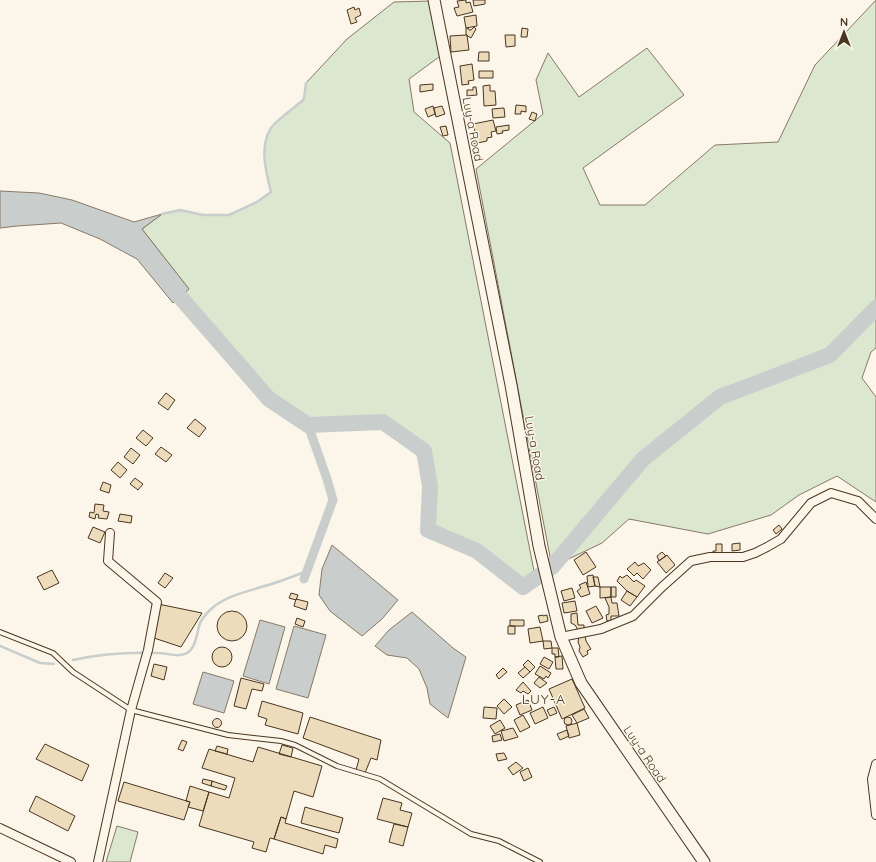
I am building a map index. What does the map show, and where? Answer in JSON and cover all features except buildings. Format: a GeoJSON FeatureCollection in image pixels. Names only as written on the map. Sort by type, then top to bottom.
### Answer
{"type":"FeatureCollection","features":[{"type":"Feature","properties":{"kind":"main road","name":"Luy-a Road"},"geometry":{"type":"LineString","coordinates":[[434,0],[511,385],[539,546],[561,637],[581,683],[704,862]]}},
{"type":"Feature","properties":{"kind":"street"},"geometry":{"type":"LineString","coordinates":[[561,637],[601,629],[633,616],[691,561],[710,557],[743,556],[767,548],[781,539],[811,503],[831,493],[858,501],[876,519]]}},
{"type":"Feature","properties":{"kind":"street"},"geometry":{"type":"LineString","coordinates":[[98,862],[131,710],[148,650],[157,602],[108,561],[110,533]]}},
{"type":"Feature","properties":{"kind":"street"},"geometry":{"type":"LineString","coordinates":[[876,764],[872,779],[876,816]]}},
{"type":"Feature","properties":{"kind":"street"},"geometry":{"type":"LineString","coordinates":[[0,828],[71,862]]}},
{"type":"Feature","properties":{"kind":"lane"},"geometry":{"type":"LineString","coordinates":[[0,632],[54,653],[73,672],[131,710],[228,735],[281,741],[295,745],[337,766],[380,779],[471,834],[500,841],[540,862]]}},
{"type":"Feature","properties":{"kind":"green space"},"geometry":{"type":"Polygon","coordinates":[[[876,0],[876,348],[871,352],[862,378],[876,397],[876,502],[837,476],[799,495],[771,515],[708,534],[629,519],[602,543],[552,567],[476,169],[543,114],[536,80],[548,53],[579,97],[647,48],[684,95],[583,168],[600,205],[645,205],[715,145],[778,142],[815,65],[876,0]]]}},
{"type":"Feature","properties":{"kind":"green space"},"geometry":{"type":"Polygon","coordinates":[[[432,1],[443,54],[409,79],[414,112],[450,143],[534,571],[535,578],[523,587],[477,551],[428,530],[430,486],[424,451],[383,422],[308,425],[269,399],[180,297],[188,288],[142,229],[162,214],[180,210],[203,215],[229,215],[257,202],[271,192],[267,176],[264,151],[267,135],[273,125],[304,99],[306,83],[347,39],[394,2],[432,1]]]}},
{"type":"Feature","properties":{"kind":"green space"},"geometry":{"type":"Polygon","coordinates":[[[117,826],[138,832],[130,862],[106,862],[117,826]]]}},
{"type":"Feature","properties":{"kind":"shaded area"},"geometry":{"type":"Polygon","coordinates":[[[0,191],[39,193],[72,200],[134,222],[162,214],[142,229],[189,289],[173,303],[137,259],[100,239],[61,223],[0,228],[0,191]]]}},
{"type":"Feature","properties":{"kind":"shaded area"},"geometry":{"type":"Polygon","coordinates":[[[332,545],[398,600],[382,619],[362,636],[330,611],[319,595],[322,569],[332,545]]]}},
{"type":"Feature","properties":{"kind":"shaded area"},"geometry":{"type":"Polygon","coordinates":[[[412,612],[453,648],[466,657],[448,718],[430,704],[427,688],[419,669],[407,658],[387,655],[375,646],[389,630],[412,612]]]}},
{"type":"Feature","properties":{"kind":"shaded area"},"geometry":{"type":"Polygon","coordinates":[[[260,620],[285,627],[269,684],[243,676],[260,620]]]}},
{"type":"Feature","properties":{"kind":"shaded area"},"geometry":{"type":"Polygon","coordinates":[[[294,626],[326,635],[308,698],[276,689],[294,626]]]}},
{"type":"Feature","properties":{"kind":"shaded area"},"geometry":{"type":"Polygon","coordinates":[[[203,672],[234,681],[224,713],[193,704],[203,672]]]}},
{"type":"Feature","properties":{"kind":"waterway"},"geometry":{"type":"LineString","coordinates":[[162,214],[180,210],[203,215],[229,215],[257,202],[271,192],[267,176],[264,151],[267,135],[273,125],[304,99],[306,83]]}},
{"type":"Feature","properties":{"kind":"waterway"},"geometry":{"type":"LineString","coordinates":[[180,297],[269,399],[308,425],[383,422],[424,451],[430,486],[428,530],[477,551],[523,587],[552,567],[643,459],[720,397],[830,355],[876,308]]}},
{"type":"Feature","properties":{"kind":"waterway"},"geometry":{"type":"LineString","coordinates":[[304,579],[333,500],[308,425]]}},
{"type":"Feature","properties":{"kind":"waterway"},"geometry":{"type":"LineString","coordinates":[[73,660],[94,656],[126,653],[158,653],[177,655],[187,653],[190,651],[196,640],[202,619],[211,609],[235,595],[279,582],[307,571]]}},
{"type":"Feature","properties":{"kind":"waterway"},"geometry":{"type":"LineString","coordinates":[[0,646],[40,663],[54,664]]}},
{"type":"Feature","properties":{"kind":"district","name":"LUY-A"},"geometry":{"type":"Point","coordinates":[544,699]}}]}
